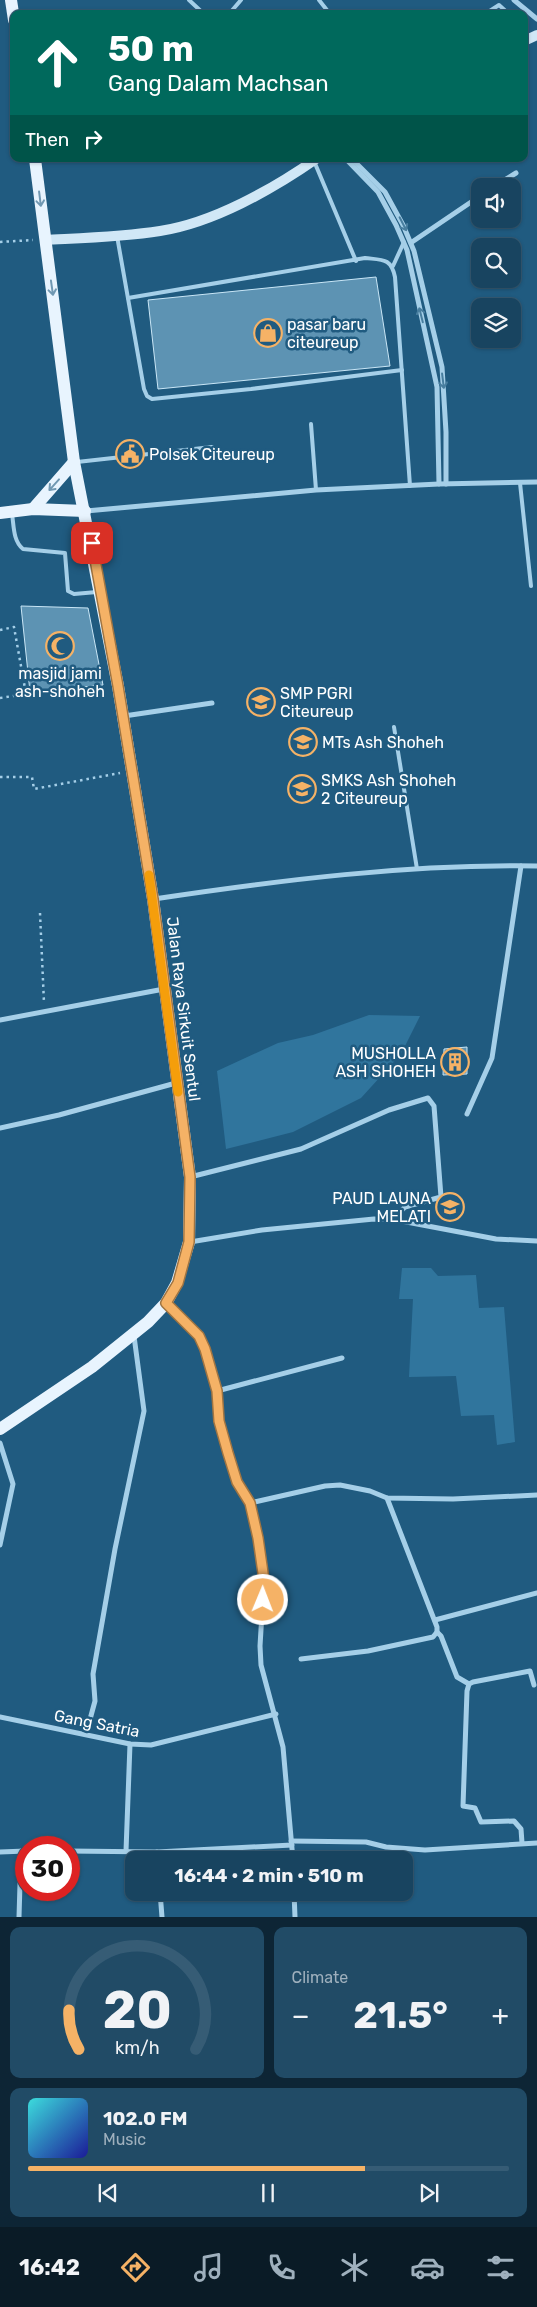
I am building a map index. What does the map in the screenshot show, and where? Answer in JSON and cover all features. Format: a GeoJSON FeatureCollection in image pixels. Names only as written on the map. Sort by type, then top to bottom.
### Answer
{"type":"FeatureCollection","features":[{"type":"Feature","properties":{"kind":"main road","name":"Jalan Raya Sirkuit Sentul"},"geometry":{"type":"LineString","coordinates":[[0,1429],[92,1367],[134,1335],[166,1303],[178,1283],[189,1242],[190,1177],[153,899],[101,591],[74,462],[35,162]]}},
{"type":"Feature","properties":{"kind":"main road"},"geometry":{"type":"LineString","coordinates":[[45,240],[117,236],[162,231],[198,221],[266,188],[312,162]]}},
{"type":"Feature","properties":{"kind":"main road"},"geometry":{"type":"LineString","coordinates":[[33,509],[74,462]]}},
{"type":"Feature","properties":{"kind":"main road"},"geometry":{"type":"LineString","coordinates":[[6,513],[33,509],[85,511]]}},
{"type":"Feature","properties":{"kind":"street"},"geometry":{"type":"LineString","coordinates":[[514,0],[526,10]]}},
{"type":"Feature","properties":{"kind":"street"},"geometry":{"type":"LineString","coordinates":[[349,162],[378,192],[404,242],[436,380],[439,484]]}},
{"type":"Feature","properties":{"kind":"street"},"geometry":{"type":"LineString","coordinates":[[355,162],[385,192],[412,242],[442,374],[446,432],[446,484]]}},
{"type":"Feature","properties":{"kind":"street"},"geometry":{"type":"LineString","coordinates":[[507,178],[516,172]]}},
{"type":"Feature","properties":{"kind":"street"},"geometry":{"type":"LineString","coordinates":[[412,242],[471,202]]}},
{"type":"Feature","properties":{"kind":"street"},"geometry":{"type":"LineString","coordinates":[[85,511],[316,490],[439,484],[537,482]]}},
{"type":"Feature","properties":{"kind":"street"},"geometry":{"type":"LineString","coordinates":[[123,716],[212,703]]}},
{"type":"Feature","properties":{"kind":"street"},"geometry":{"type":"LineString","coordinates":[[467,1114],[492,1058],[521,866]]}},
{"type":"Feature","properties":{"kind":"street"},"geometry":{"type":"LineString","coordinates":[[153,899],[280,881],[417,870],[537,866]]}},
{"type":"Feature","properties":{"kind":"street"},"geometry":{"type":"LineString","coordinates":[[0,1020],[165,989]]}},
{"type":"Feature","properties":{"kind":"street"},"geometry":{"type":"LineString","coordinates":[[0,1128],[58,1115],[177,1083]]}},
{"type":"Feature","properties":{"kind":"street"},"geometry":{"type":"LineString","coordinates":[[190,1177],[301,1149],[389,1110],[428,1098],[434,1106],[441,1197],[406,1207],[399,1213],[402,1222]]}},
{"type":"Feature","properties":{"kind":"street"},"geometry":{"type":"LineString","coordinates":[[189,1242],[262,1230],[374,1219],[402,1222],[496,1239],[537,1241]]}},
{"type":"Feature","properties":{"kind":"street"},"geometry":{"type":"LineString","coordinates":[[166,1303],[199,1336],[205,1349],[217,1391],[219,1421],[228,1453],[237,1482],[250,1503],[258,1538],[264,1580],[260,1646],[262,1665],[276,1714],[286,1771],[292,1851]]}},
{"type":"Feature","properties":{"kind":"street"},"geometry":{"type":"LineString","coordinates":[[86,1734],[95,1701],[93,1674],[115,1549],[144,1411],[134,1335]]}},
{"type":"Feature","properties":{"kind":"street"},"geometry":{"type":"LineString","coordinates":[[217,1391],[342,1358]]}},
{"type":"Feature","properties":{"kind":"street"},"geometry":{"type":"LineString","coordinates":[[0,1443],[13,1484],[0,1544]]}},
{"type":"Feature","properties":{"kind":"street"},"geometry":{"type":"LineString","coordinates":[[250,1503],[325,1486],[357,1487],[387,1498],[453,1499],[537,1495]]}},
{"type":"Feature","properties":{"kind":"street"},"geometry":{"type":"LineString","coordinates":[[387,1498],[435,1620],[437,1632],[441,1636],[457,1677],[469,1684],[530,1671],[534,1685]]}},
{"type":"Feature","properties":{"kind":"street"},"geometry":{"type":"LineString","coordinates":[[435,1620],[537,1593]]}},
{"type":"Feature","properties":{"kind":"street"},"geometry":{"type":"LineString","coordinates":[[300,1659],[368,1651],[433,1637],[437,1632]]}},
{"type":"Feature","properties":{"kind":"street"},"geometry":{"type":"LineString","coordinates":[[469,1684],[463,1806],[475,1808],[481,1822],[514,1820],[521,1829],[522,1843]]}},
{"type":"Feature","properties":{"kind":"street","name":"Gang Satria"},"geometry":{"type":"LineString","coordinates":[[0,1717],[130,1744],[151,1745],[276,1714]]}},
{"type":"Feature","properties":{"kind":"street"},"geometry":{"type":"LineString","coordinates":[[126,1851],[130,1744]]}},
{"type":"Feature","properties":{"kind":"street"},"geometry":{"type":"LineString","coordinates":[[172,1851],[292,1843],[366,1842],[386,1847],[425,1850],[537,1843]]}},
{"type":"Feature","properties":{"kind":"street"},"geometry":{"type":"LineString","coordinates":[[0,1852],[15,1851]]}},
{"type":"Feature","properties":{"kind":"street"},"geometry":{"type":"LineString","coordinates":[[80,1851],[125,1851]]}},
{"type":"Feature","properties":{"kind":"street"},"geometry":{"type":"LineString","coordinates":[[20,1917],[21,1901]]}},
{"type":"Feature","properties":{"kind":"street"},"geometry":{"type":"LineString","coordinates":[[161,1901],[162,1917]]}},
{"type":"Feature","properties":{"kind":"street"},"geometry":{"type":"LineString","coordinates":[[294,1901],[295,1917]]}},
{"type":"Feature","properties":{"kind":"lane"},"geometry":{"type":"LineString","coordinates":[[190,0],[200,10]]}},
{"type":"Feature","properties":{"kind":"lane"},"geometry":{"type":"LineString","coordinates":[[232,10],[241,0]]}},
{"type":"Feature","properties":{"kind":"lane"},"geometry":{"type":"LineString","coordinates":[[319,0],[327,10]]}},
{"type":"Feature","properties":{"kind":"lane"},"geometry":{"type":"LineString","coordinates":[[492,10],[500,5],[505,10]]}},
{"type":"Feature","properties":{"kind":"lane"},"geometry":{"type":"LineString","coordinates":[[316,162],[356,261]]}},
{"type":"Feature","properties":{"kind":"lane"},"geometry":{"type":"LineString","coordinates":[[117,236],[144,389],[147,396],[152,399],[402,370]]}},
{"type":"Feature","properties":{"kind":"lane"},"geometry":{"type":"LineString","coordinates":[[404,242],[393,266],[410,486]]}},
{"type":"Feature","properties":{"kind":"lane"},"geometry":{"type":"LineString","coordinates":[[128,298],[365,258],[386,260],[393,266]]}},
{"type":"Feature","properties":{"kind":"lane"},"geometry":{"type":"LineString","coordinates":[[311,424],[316,490]]}},
{"type":"Feature","properties":{"kind":"lane"},"geometry":{"type":"LineString","coordinates":[[74,462],[212,447]]}},
{"type":"Feature","properties":{"kind":"lane"},"geometry":{"type":"LineString","coordinates":[[520,483],[531,586]]}},
{"type":"Feature","properties":{"kind":"lane"},"geometry":{"type":"LineString","coordinates":[[6,513],[19,546],[65,553],[67,588],[70,593],[101,591]]}},
{"type":"Feature","properties":{"kind":"lane"},"geometry":{"type":"LineString","coordinates":[[394,727],[417,870]]}},
{"type":"Feature","properties":{"kind":"path"},"geometry":{"type":"LineString","coordinates":[[0,242],[45,240]]}},
{"type":"Feature","properties":{"kind":"path"},"geometry":{"type":"LineString","coordinates":[[0,630],[14,627],[26,694]]}},
{"type":"Feature","properties":{"kind":"path"},"geometry":{"type":"LineString","coordinates":[[0,698],[118,686]]}},
{"type":"Feature","properties":{"kind":"path"},"geometry":{"type":"LineString","coordinates":[[0,777],[32,777],[34,789],[132,771]]}},
{"type":"Feature","properties":{"kind":"path"},"geometry":{"type":"LineString","coordinates":[[40,913],[42,984],[45,1012]]}},
{"type":"Feature","properties":{"kind":"shaded area"},"geometry":{"type":"Polygon","coordinates":[[[369,1015],[420,1016],[401,1054],[361,1098],[293,1132],[226,1149],[217,1071],[278,1043],[313,1035],[369,1015]]]}},
{"type":"Feature","properties":{"kind":"shaded area"},"geometry":{"type":"Polygon","coordinates":[[[402,1268],[431,1268],[438,1276],[476,1275],[479,1308],[504,1307],[515,1442],[497,1445],[494,1415],[461,1416],[456,1376],[409,1377],[413,1299],[399,1299],[402,1268]]]}},
{"type":"Feature","properties":{"kind":"building","name":"pasar baru citeureup"},"geometry":{"type":"Polygon","coordinates":[[[376,277],[390,366],[158,389],[148,300],[376,277]]]}},
{"type":"Feature","properties":{"kind":"building","name":"masjid jami ash-shoheh"},"geometry":{"type":"Polygon","coordinates":[[[21,606],[88,608],[103,685],[30,692],[21,606]]]}},
{"type":"Feature","properties":{"kind":"building","name":"MUSHOLLA ASH SHOHEH"},"geometry":{"type":"Polygon","coordinates":[[[467,1047],[467,1074],[443,1075],[444,1049],[467,1047]]]}},
{"type":"Feature","properties":{"kind":"slow traffic"},"geometry":{"type":"LineString","coordinates":[[149,875],[178,1092]]}},
{"type":"Feature","properties":{"kind":"place","name":"pasar baru citeureup"},"geometry":{"type":"Point","coordinates":[268,333]}},
{"type":"Feature","properties":{"kind":"place","name":"Polsek Citeureup"},"geometry":{"type":"Point","coordinates":[130,454]}},
{"type":"Feature","properties":{"kind":"place","name":"masjid jami ash-shoheh"},"geometry":{"type":"Point","coordinates":[60,646]}},
{"type":"Feature","properties":{"kind":"place","name":"SMP PGRI Citeureup"},"geometry":{"type":"Point","coordinates":[261,702]}},
{"type":"Feature","properties":{"kind":"place","name":"MTs Ash Shoheh"},"geometry":{"type":"Point","coordinates":[303,742]}},
{"type":"Feature","properties":{"kind":"place","name":"SMKS Ash Shoheh 2 Citeureup"},"geometry":{"type":"Point","coordinates":[302,789]}},
{"type":"Feature","properties":{"kind":"place","name":"MUSHOLLA ASH SHOHEH"},"geometry":{"type":"Point","coordinates":[455,1062]}},
{"type":"Feature","properties":{"kind":"place","name":"PAUD LAUNA MELATI"},"geometry":{"type":"Point","coordinates":[450,1207]}},
{"type":"Feature","properties":{"kind":"route"},"geometry":{"type":"LineString","coordinates":[[92,543],[153,899],[190,1177],[189,1242],[178,1283],[166,1303],[199,1336],[205,1349],[217,1391],[219,1421],[228,1453],[237,1482],[250,1503],[262,1560],[263,1600]]}}]}
